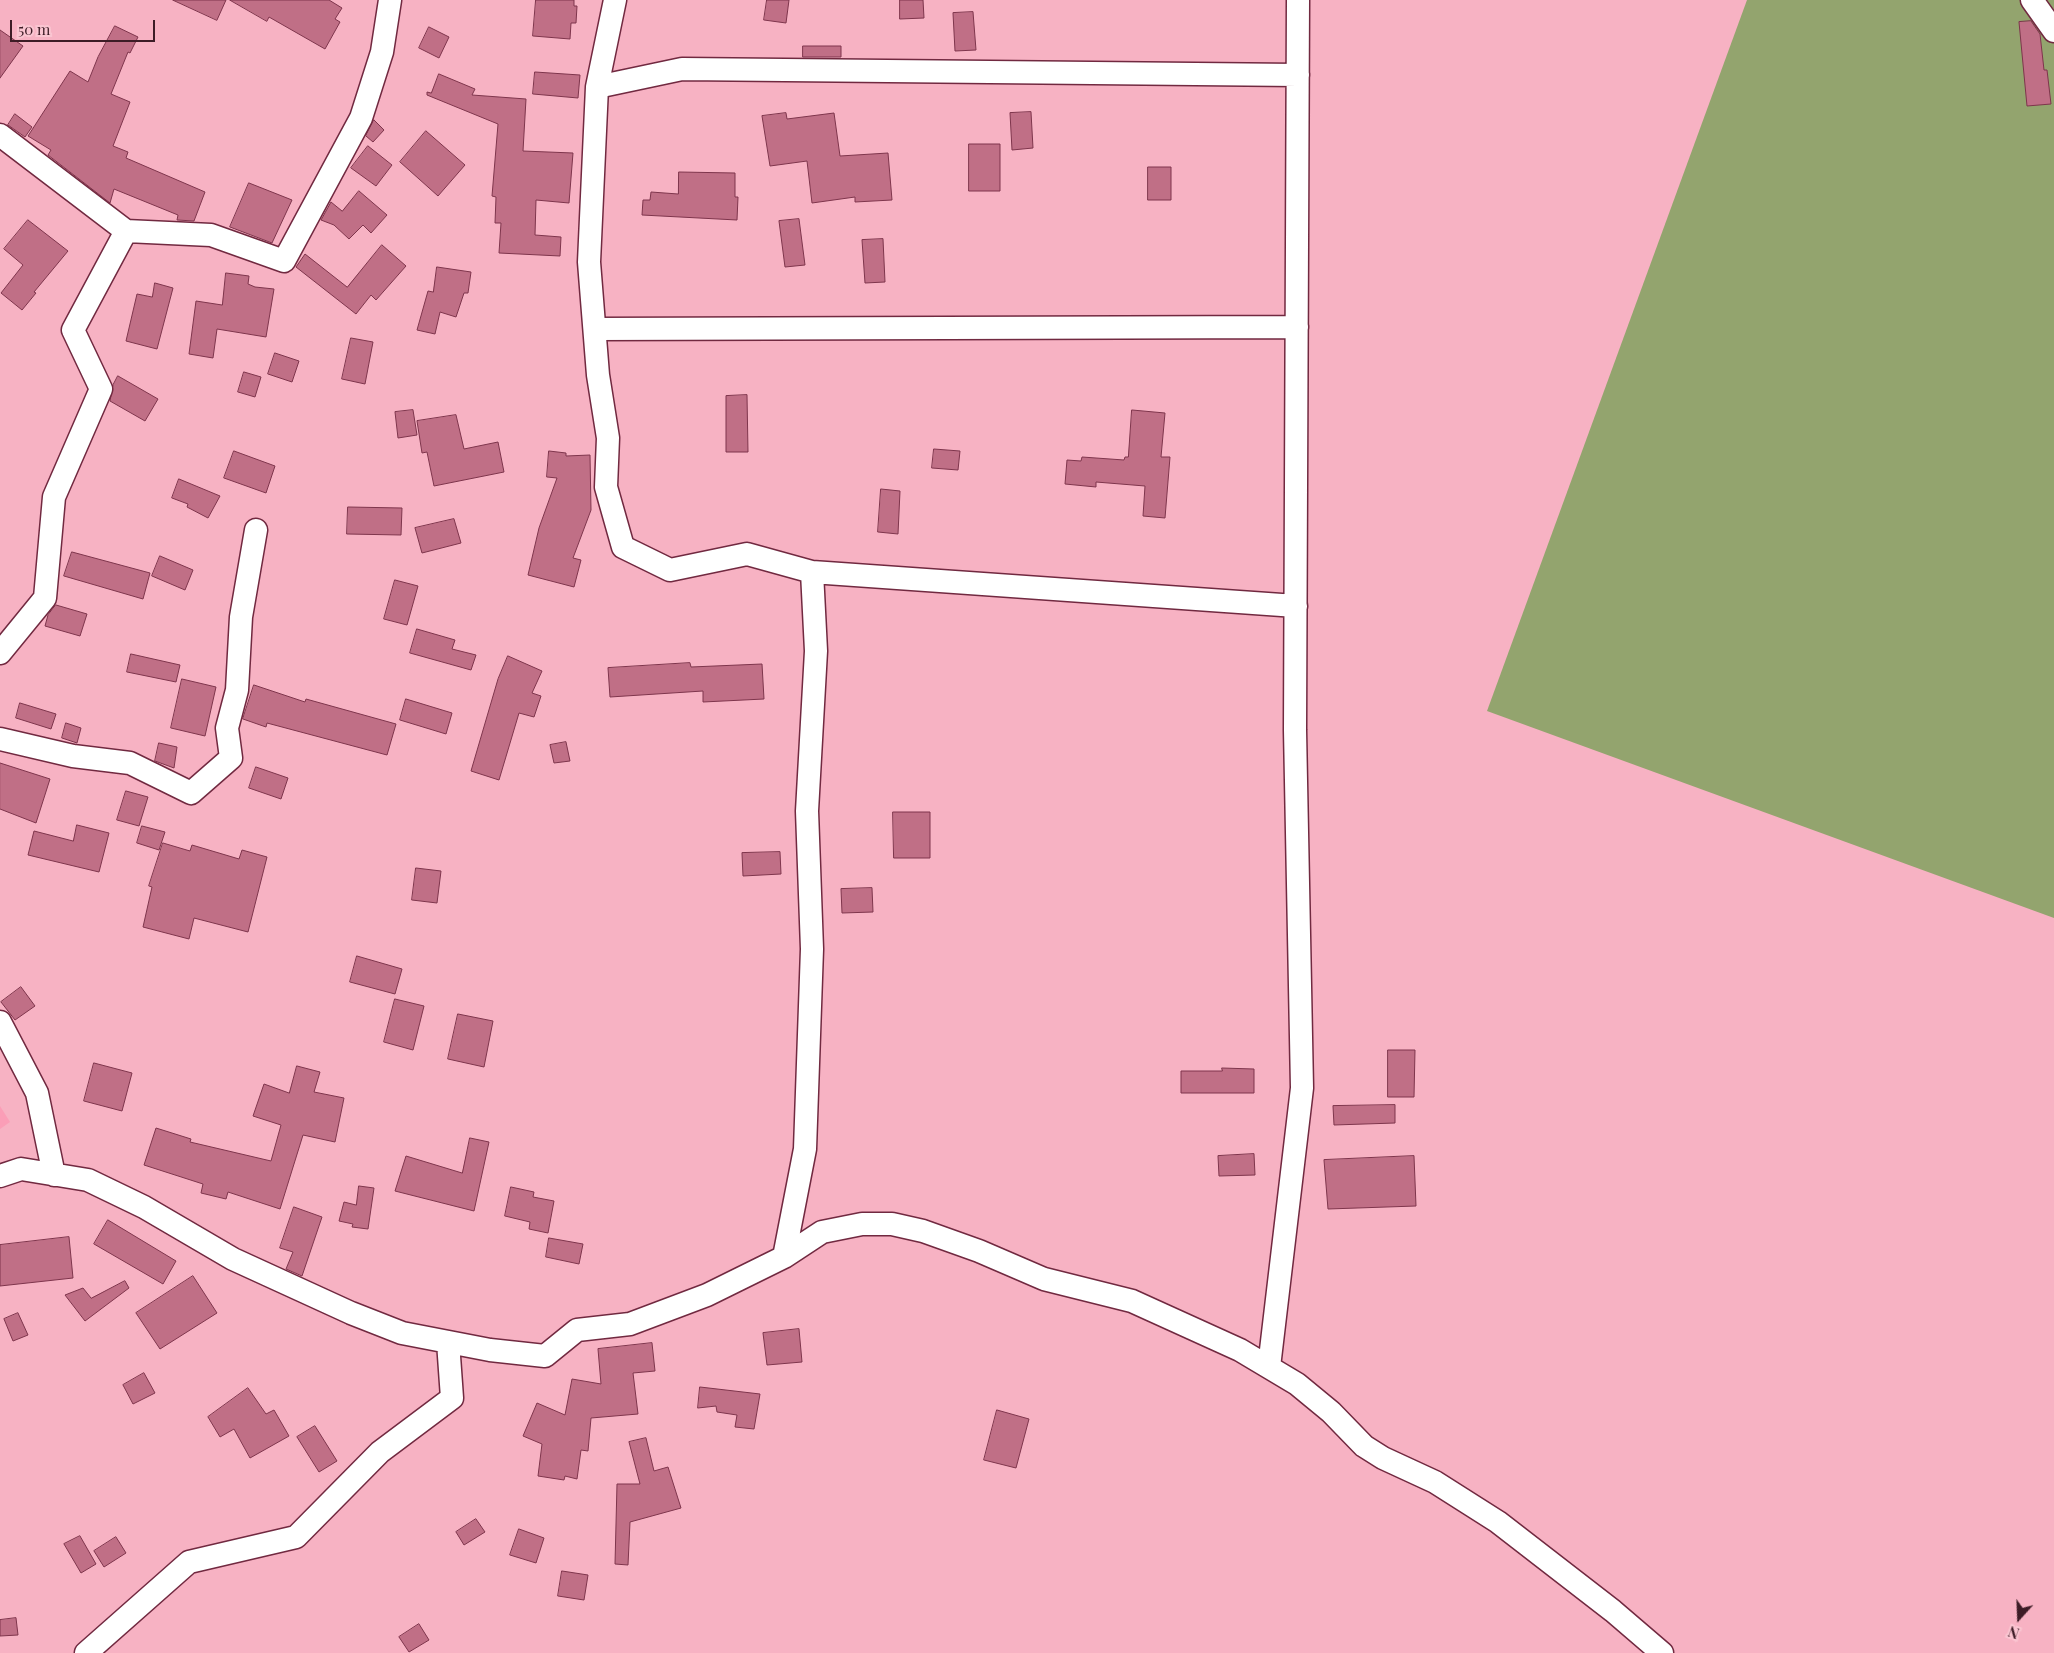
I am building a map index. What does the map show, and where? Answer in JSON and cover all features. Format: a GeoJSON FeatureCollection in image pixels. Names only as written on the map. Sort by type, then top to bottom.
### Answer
{"type":"FeatureCollection","features":[{"type":"Feature","properties":{"kind":"street"},"geometry":{"type":"LineString","coordinates":[[0,135],[126,231],[211,235],[284,260],[361,118],[382,52],[390,0]]}},
{"type":"Feature","properties":{"kind":"street"},"geometry":{"type":"LineString","coordinates":[[615,0],[597,87],[590,262],[598,374],[608,438],[606,487],[623,547],[670,570],[747,554],[812,572],[1296,606]]}},
{"type":"Feature","properties":{"kind":"street"},"geometry":{"type":"LineString","coordinates":[[1269,1367],[1302,1088],[1295,730],[1298,0]]}},
{"type":"Feature","properties":{"kind":"street"},"geometry":{"type":"LineString","coordinates":[[2032,0],[2054,31]]}},
{"type":"Feature","properties":{"kind":"street"},"geometry":{"type":"LineString","coordinates":[[597,87],[682,69],[1298,76]]}},
{"type":"Feature","properties":{"kind":"street"},"geometry":{"type":"LineString","coordinates":[[0,652],[45,598],[54,497],[101,389],[74,330],[126,231]]}},
{"type":"Feature","properties":{"kind":"street"},"geometry":{"type":"LineString","coordinates":[[595,329],[1297,327]]}},
{"type":"Feature","properties":{"kind":"street"},"geometry":{"type":"LineString","coordinates":[[0,740],[73,756],[130,762],[191,793],[231,758],[227,728],[237,690],[241,617],[256,530]]}},
{"type":"Feature","properties":{"kind":"street"},"geometry":{"type":"LineString","coordinates":[[784,1257],[805,1149],[812,949],[807,811],[816,650],[812,572]]}},
{"type":"Feature","properties":{"kind":"street"},"geometry":{"type":"LineString","coordinates":[[0,1022],[37,1093],[54,1175]]}},
{"type":"Feature","properties":{"kind":"street"},"geometry":{"type":"LineString","coordinates":[[0,1176],[20,1169],[88,1180],[144,1207],[232,1259],[351,1313],[402,1333],[490,1350],[545,1356],[577,1330],[630,1324],[707,1295],[784,1257],[822,1232],[862,1224],[892,1224],[915,1229],[979,1251],[1044,1279],[1132,1302],[1240,1350],[1297,1384],[1331,1412],[1364,1446],[1383,1458],[1434,1482],[1498,1522],[1613,1611],[1662,1653]]}},
{"type":"Feature","properties":{"kind":"street"},"geometry":{"type":"LineString","coordinates":[[86,1653],[189,1562],[296,1536],[380,1452],[452,1398],[448,1342]]}},
{"type":"Feature","properties":{"kind":"shaded area"},"geometry":{"type":"Polygon","coordinates":[[[0,1106],[10,1122],[0,1129],[0,1106]]]}},
{"type":"Feature","properties":{"kind":"green space"},"geometry":{"type":"Polygon","coordinates":[[[1747,0],[2054,0],[2054,918],[1487,711],[1747,0]]]}},
{"type":"Feature","properties":{"kind":"building"},"geometry":{"type":"Polygon","coordinates":[[[173,0],[226,0],[217,20],[173,0]]]}},
{"type":"Feature","properties":{"kind":"building"},"geometry":{"type":"Polygon","coordinates":[[[230,0],[329,0],[342,8],[335,19],[340,22],[325,49],[269,17],[267,21],[230,0]]]}},
{"type":"Feature","properties":{"kind":"building"},"geometry":{"type":"Polygon","coordinates":[[[536,0],[574,0],[574,6],[577,6],[576,23],[571,23],[570,39],[533,36],[536,0]]]}},
{"type":"Feature","properties":{"kind":"building"},"geometry":{"type":"Polygon","coordinates":[[[767,0],[789,0],[786,23],[764,20],[767,0]]]}},
{"type":"Feature","properties":{"kind":"building"},"geometry":{"type":"Polygon","coordinates":[[[900,0],[923,0],[924,18],[900,19],[900,0]]]}},
{"type":"Feature","properties":{"kind":"building"},"geometry":{"type":"Polygon","coordinates":[[[973,12],[976,50],[955,51],[953,13],[973,12]]]}},
{"type":"Feature","properties":{"kind":"building"},"geometry":{"type":"Polygon","coordinates":[[[2031,21],[2040,34],[2044,70],[2047,70],[2051,104],[2027,106],[2019,22],[2031,21]]]}},
{"type":"Feature","properties":{"kind":"building"},"geometry":{"type":"Polygon","coordinates":[[[115,26],[138,37],[130,53],[128,52],[111,94],[130,102],[113,146],[128,152],[126,158],[205,192],[194,221],[177,220],[178,215],[114,189],[110,203],[48,155],[51,150],[28,136],[70,71],[88,82],[98,57],[115,26]]]}},
{"type":"Feature","properties":{"kind":"building"},"geometry":{"type":"Polygon","coordinates":[[[429,27],[449,37],[439,58],[419,48],[429,27]]]}},
{"type":"Feature","properties":{"kind":"building"},"geometry":{"type":"Polygon","coordinates":[[[0,30],[23,46],[0,78],[0,30]]]}},
{"type":"Feature","properties":{"kind":"building"},"geometry":{"type":"Polygon","coordinates":[[[803,46],[841,46],[841,57],[803,57],[803,46]]]}},
{"type":"Feature","properties":{"kind":"building"},"geometry":{"type":"Polygon","coordinates":[[[535,72],[580,75],[578,98],[533,94],[535,72]]]}},
{"type":"Feature","properties":{"kind":"building"},"geometry":{"type":"Polygon","coordinates":[[[439,74],[475,89],[472,95],[526,99],[523,151],[573,153],[569,203],[536,200],[535,235],[561,237],[560,256],[499,253],[501,223],[495,223],[496,197],[492,196],[498,124],[427,95],[427,92],[431,93],[439,74]]]}},
{"type":"Feature","properties":{"kind":"building"},"geometry":{"type":"Polygon","coordinates":[[[1031,112],[1033,148],[1012,150],[1010,113],[1031,112]]]}},
{"type":"Feature","properties":{"kind":"building"},"geometry":{"type":"Polygon","coordinates":[[[786,113],[787,119],[834,113],[840,156],[888,153],[892,200],[855,202],[855,197],[812,203],[807,161],[770,166],[762,116],[786,113]]]}},
{"type":"Feature","properties":{"kind":"building"},"geometry":{"type":"Polygon","coordinates":[[[15,114],[32,127],[25,137],[8,125],[15,114]]]}},
{"type":"Feature","properties":{"kind":"building"},"geometry":{"type":"Polygon","coordinates":[[[374,120],[384,130],[373,142],[366,136],[374,120]]]}},
{"type":"Feature","properties":{"kind":"building"},"geometry":{"type":"Polygon","coordinates":[[[426,131],[465,165],[438,196],[400,162],[426,131]]]}},
{"type":"Feature","properties":{"kind":"building"},"geometry":{"type":"Polygon","coordinates":[[[969,144],[1000,144],[1000,191],[969,191],[969,144]]]}},
{"type":"Feature","properties":{"kind":"building"},"geometry":{"type":"Polygon","coordinates":[[[368,146],[392,165],[376,186],[351,168],[368,146]]]}},
{"type":"Feature","properties":{"kind":"building"},"geometry":{"type":"Polygon","coordinates":[[[1148,167],[1171,167],[1171,200],[1148,200],[1148,167]]]}},
{"type":"Feature","properties":{"kind":"building"},"geometry":{"type":"Polygon","coordinates":[[[679,172],[735,173],[735,197],[738,197],[737,220],[642,215],[643,200],[650,200],[651,192],[678,194],[679,172]]]}},
{"type":"Feature","properties":{"kind":"building"},"geometry":{"type":"Polygon","coordinates":[[[249,183],[292,200],[272,243],[230,227],[249,183]]]}},
{"type":"Feature","properties":{"kind":"building"},"geometry":{"type":"Polygon","coordinates":[[[359,191],[387,215],[371,233],[363,225],[349,239],[334,225],[321,220],[331,202],[342,211],[359,191]]]}},
{"type":"Feature","properties":{"kind":"building"},"geometry":{"type":"Polygon","coordinates":[[[799,219],[805,265],[785,267],[779,221],[799,219]]]}},
{"type":"Feature","properties":{"kind":"building"},"geometry":{"type":"Polygon","coordinates":[[[28,220],[68,251],[34,292],[36,293],[22,310],[1,293],[23,265],[4,249],[28,220]]]}},
{"type":"Feature","properties":{"kind":"building"},"geometry":{"type":"Polygon","coordinates":[[[883,239],[885,282],[865,283],[862,240],[883,239]]]}},
{"type":"Feature","properties":{"kind":"building"},"geometry":{"type":"Polygon","coordinates":[[[382,245],[406,266],[376,300],[371,295],[356,314],[296,267],[305,254],[347,287],[382,245]]]}},
{"type":"Feature","properties":{"kind":"building"},"geometry":{"type":"Polygon","coordinates":[[[437,267],[471,272],[468,293],[464,293],[456,317],[440,312],[435,334],[417,330],[428,291],[433,292],[437,267]]]}},
{"type":"Feature","properties":{"kind":"building"},"geometry":{"type":"Polygon","coordinates":[[[226,273],[249,276],[248,284],[255,287],[274,289],[266,337],[217,329],[213,358],[189,354],[196,301],[222,305],[226,273]]]}},
{"type":"Feature","properties":{"kind":"building"},"geometry":{"type":"Polygon","coordinates":[[[155,283],[173,288],[157,349],[126,341],[137,294],[152,297],[155,283]]]}},
{"type":"Feature","properties":{"kind":"building"},"geometry":{"type":"Polygon","coordinates":[[[351,338],[373,342],[365,384],[342,379],[351,338]]]}},
{"type":"Feature","properties":{"kind":"building"},"geometry":{"type":"Polygon","coordinates":[[[275,353],[299,361],[292,382],[268,374],[275,353]]]}},
{"type":"Feature","properties":{"kind":"building"},"geometry":{"type":"Polygon","coordinates":[[[244,372],[261,377],[255,397],[238,392],[244,372]]]}},
{"type":"Feature","properties":{"kind":"building"},"geometry":{"type":"Polygon","coordinates":[[[118,376],[158,399],[145,421],[110,401],[113,385],[118,376]]]}},
{"type":"Feature","properties":{"kind":"building"},"geometry":{"type":"Polygon","coordinates":[[[747,395],[748,452],[726,452],[726,396],[747,395]]]}},
{"type":"Feature","properties":{"kind":"building"},"geometry":{"type":"Polygon","coordinates":[[[413,410],[417,435],[398,438],[395,412],[413,410]]]}},
{"type":"Feature","properties":{"kind":"building"},"geometry":{"type":"Polygon","coordinates":[[[1132,410],[1165,413],[1161,457],[1170,457],[1165,518],[1143,516],[1145,486],[1096,482],[1096,487],[1065,484],[1067,460],[1081,461],[1082,457],[1124,460],[1125,457],[1128,457],[1132,410]]]}},
{"type":"Feature","properties":{"kind":"building"},"geometry":{"type":"Polygon","coordinates":[[[456,415],[464,449],[498,442],[504,472],[434,486],[427,452],[422,453],[417,421],[456,415]]]}},
{"type":"Feature","properties":{"kind":"building"},"geometry":{"type":"Polygon","coordinates":[[[934,449],[960,451],[958,470],[932,468],[934,449]]]}},
{"type":"Feature","properties":{"kind":"building"},"geometry":{"type":"Polygon","coordinates":[[[234,451],[275,466],[266,493],[224,478],[234,451]]]}},
{"type":"Feature","properties":{"kind":"building"},"geometry":{"type":"Polygon","coordinates":[[[549,451],[566,453],[566,456],[590,455],[591,510],[573,558],[581,560],[574,587],[528,575],[539,528],[557,478],[547,477],[549,451]]]}},
{"type":"Feature","properties":{"kind":"building"},"geometry":{"type":"Polygon","coordinates":[[[179,479],[220,496],[208,518],[187,507],[188,504],[172,498],[179,479]]]}},
{"type":"Feature","properties":{"kind":"building"},"geometry":{"type":"Polygon","coordinates":[[[881,489],[900,491],[898,534],[878,532],[881,489]]]}},
{"type":"Feature","properties":{"kind":"building"},"geometry":{"type":"Polygon","coordinates":[[[348,507],[402,508],[401,535],[347,534],[348,507]]]}},
{"type":"Feature","properties":{"kind":"building"},"geometry":{"type":"Polygon","coordinates":[[[454,519],[461,543],[422,553],[415,528],[454,519]]]}},
{"type":"Feature","properties":{"kind":"building"},"geometry":{"type":"Polygon","coordinates":[[[72,552],[150,573],[143,599],[64,576],[72,552]]]}},
{"type":"Feature","properties":{"kind":"building"},"geometry":{"type":"Polygon","coordinates":[[[160,556],[193,570],[185,590],[152,576],[160,556]]]}},
{"type":"Feature","properties":{"kind":"building"},"geometry":{"type":"Polygon","coordinates":[[[395,580],[418,586],[407,625],[384,619],[395,580]]]}},
{"type":"Feature","properties":{"kind":"building"},"geometry":{"type":"Polygon","coordinates":[[[56,605],[87,614],[80,636],[45,626],[48,615],[56,605]]]}},
{"type":"Feature","properties":{"kind":"building"},"geometry":{"type":"Polygon","coordinates":[[[417,629],[455,640],[452,649],[476,655],[471,670],[410,653],[417,629]]]}},
{"type":"Feature","properties":{"kind":"building"},"geometry":{"type":"Polygon","coordinates":[[[131,654],[180,665],[176,682],[127,672],[131,654]]]}},
{"type":"Feature","properties":{"kind":"building"},"geometry":{"type":"Polygon","coordinates":[[[508,656],[542,671],[532,693],[541,696],[534,717],[519,713],[499,780],[471,771],[498,679],[508,656]]]}},
{"type":"Feature","properties":{"kind":"building"},"geometry":{"type":"Polygon","coordinates":[[[690,663],[691,667],[762,664],[764,699],[703,702],[703,691],[610,697],[608,668],[690,663]]]}},
{"type":"Feature","properties":{"kind":"building"},"geometry":{"type":"Polygon","coordinates":[[[182,679],[216,687],[205,736],[171,728],[182,679]]]}},
{"type":"Feature","properties":{"kind":"building"},"geometry":{"type":"Polygon","coordinates":[[[254,685],[305,702],[306,699],[396,724],[387,755],[267,723],[266,727],[243,719],[254,685]]]}},
{"type":"Feature","properties":{"kind":"building"},"geometry":{"type":"Polygon","coordinates":[[[406,699],[452,713],[446,734],[400,720],[406,699]]]}},
{"type":"Feature","properties":{"kind":"building"},"geometry":{"type":"Polygon","coordinates":[[[20,703],[56,714],[51,729],[16,718],[20,703]]]}},
{"type":"Feature","properties":{"kind":"building"},"geometry":{"type":"Polygon","coordinates":[[[66,723],[81,728],[77,743],[62,738],[66,723]]]}},
{"type":"Feature","properties":{"kind":"building"},"geometry":{"type":"Polygon","coordinates":[[[566,742],[570,761],[554,763],[550,745],[566,742]]]}},
{"type":"Feature","properties":{"kind":"building"},"geometry":{"type":"Polygon","coordinates":[[[159,743],[177,747],[174,768],[155,761],[159,743]]]}},
{"type":"Feature","properties":{"kind":"building"},"geometry":{"type":"Polygon","coordinates":[[[0,763],[50,779],[36,823],[0,809],[0,763]]]}},
{"type":"Feature","properties":{"kind":"building"},"geometry":{"type":"Polygon","coordinates":[[[256,767],[288,778],[281,799],[249,788],[256,767]]]}},
{"type":"Feature","properties":{"kind":"building"},"geometry":{"type":"Polygon","coordinates":[[[126,791],[148,797],[139,826],[117,820],[126,791]]]}},
{"type":"Feature","properties":{"kind":"building"},"geometry":{"type":"Polygon","coordinates":[[[893,812],[930,812],[930,858],[894,858],[893,812]]]}},
{"type":"Feature","properties":{"kind":"building"},"geometry":{"type":"Polygon","coordinates":[[[77,825],[109,833],[99,872],[28,855],[34,831],[73,841],[77,825]]]}},
{"type":"Feature","properties":{"kind":"building"},"geometry":{"type":"Polygon","coordinates":[[[142,826],[165,832],[159,850],[137,843],[142,826]]]}},
{"type":"Feature","properties":{"kind":"building"},"geometry":{"type":"Polygon","coordinates":[[[163,843],[190,851],[192,845],[239,859],[242,850],[267,857],[248,932],[194,918],[189,939],[143,927],[152,887],[149,886],[163,843]]]}},
{"type":"Feature","properties":{"kind":"building"},"geometry":{"type":"Polygon","coordinates":[[[780,852],[781,874],[743,876],[742,853],[780,852]]]}},
{"type":"Feature","properties":{"kind":"building"},"geometry":{"type":"Polygon","coordinates":[[[416,868],[441,871],[437,903],[412,900],[416,868]]]}},
{"type":"Feature","properties":{"kind":"building"},"geometry":{"type":"Polygon","coordinates":[[[872,888],[873,912],[842,913],[841,889],[872,888]]]}},
{"type":"Feature","properties":{"kind":"building"},"geometry":{"type":"Polygon","coordinates":[[[357,956],[402,969],[395,994],[350,982],[357,956]]]}},
{"type":"Feature","properties":{"kind":"building"},"geometry":{"type":"Polygon","coordinates":[[[21,987],[35,1006],[15,1020],[1,1002],[21,987]]]}},
{"type":"Feature","properties":{"kind":"building"},"geometry":{"type":"Polygon","coordinates":[[[395,999],[424,1006],[413,1050],[384,1042],[395,999]]]}},
{"type":"Feature","properties":{"kind":"building"},"geometry":{"type":"Polygon","coordinates":[[[458,1014],[493,1021],[484,1067],[448,1059],[458,1014]]]}},
{"type":"Feature","properties":{"kind":"building"},"geometry":{"type":"Polygon","coordinates":[[[1388,1050],[1415,1050],[1414,1097],[1388,1097],[1388,1050]]]}},
{"type":"Feature","properties":{"kind":"building"},"geometry":{"type":"Polygon","coordinates":[[[94,1063],[132,1073],[122,1111],[84,1101],[94,1063]]]}},
{"type":"Feature","properties":{"kind":"building"},"geometry":{"type":"Polygon","coordinates":[[[297,1066],[320,1072],[314,1092],[344,1098],[335,1142],[303,1135],[280,1209],[228,1192],[226,1199],[201,1193],[203,1184],[144,1165],[156,1128],[191,1139],[190,1142],[271,1161],[281,1125],[253,1116],[264,1084],[289,1093],[297,1066]]]}},
{"type":"Feature","properties":{"kind":"building"},"geometry":{"type":"Polygon","coordinates":[[[1222,1068],[1254,1069],[1254,1093],[1181,1093],[1181,1071],[1222,1071],[1222,1068]]]}},
{"type":"Feature","properties":{"kind":"building"},"geometry":{"type":"Polygon","coordinates":[[[1395,1105],[1395,1123],[1334,1125],[1333,1106],[1395,1105]]]}},
{"type":"Feature","properties":{"kind":"building"},"geometry":{"type":"Polygon","coordinates":[[[470,1138],[489,1142],[474,1211],[395,1191],[406,1156],[462,1173],[470,1138]]]}},
{"type":"Feature","properties":{"kind":"building"},"geometry":{"type":"Polygon","coordinates":[[[1254,1154],[1255,1175],[1219,1176],[1218,1156],[1254,1154]]]}},
{"type":"Feature","properties":{"kind":"building"},"geometry":{"type":"Polygon","coordinates":[[[1414,1156],[1416,1206],[1328,1209],[1324,1160],[1414,1156]]]}},
{"type":"Feature","properties":{"kind":"building"},"geometry":{"type":"Polygon","coordinates":[[[359,1186],[374,1188],[368,1229],[352,1227],[353,1224],[339,1221],[344,1202],[356,1205],[359,1186]]]}},
{"type":"Feature","properties":{"kind":"building"},"geometry":{"type":"Polygon","coordinates":[[[511,1187],[534,1192],[533,1197],[554,1201],[548,1233],[529,1229],[530,1222],[505,1216],[511,1187]]]}},
{"type":"Feature","properties":{"kind":"building"},"geometry":{"type":"Polygon","coordinates":[[[294,1207],[322,1217],[302,1276],[286,1269],[293,1252],[280,1248],[294,1207]]]}},
{"type":"Feature","properties":{"kind":"building"},"geometry":{"type":"Polygon","coordinates":[[[108,1220],[176,1261],[163,1284],[94,1244],[108,1220]]]}},
{"type":"Feature","properties":{"kind":"building"},"geometry":{"type":"Polygon","coordinates":[[[69,1237],[73,1278],[0,1286],[0,1245],[69,1237]]]}},
{"type":"Feature","properties":{"kind":"building"},"geometry":{"type":"Polygon","coordinates":[[[549,1238],[583,1244],[579,1264],[546,1257],[549,1238]]]}},
{"type":"Feature","properties":{"kind":"building"},"geometry":{"type":"Polygon","coordinates":[[[193,1276],[217,1313],[160,1349],[136,1313],[193,1276]]]}},
{"type":"Feature","properties":{"kind":"building"},"geometry":{"type":"Polygon","coordinates":[[[125,1281],[129,1288],[85,1321],[65,1295],[83,1288],[91,1298],[125,1281]]]}},
{"type":"Feature","properties":{"kind":"building"},"geometry":{"type":"Polygon","coordinates":[[[18,1313],[28,1335],[13,1341],[4,1319],[18,1313]]]}},
{"type":"Feature","properties":{"kind":"building"},"geometry":{"type":"Polygon","coordinates":[[[799,1329],[802,1362],[767,1365],[763,1333],[799,1329]]]}},
{"type":"Feature","properties":{"kind":"building"},"geometry":{"type":"Polygon","coordinates":[[[652,1343],[655,1371],[633,1373],[638,1414],[591,1418],[588,1451],[581,1450],[577,1479],[565,1476],[564,1480],[538,1476],[542,1444],[523,1436],[537,1403],[565,1415],[572,1379],[601,1384],[598,1349],[652,1343]]]}},
{"type":"Feature","properties":{"kind":"building"},"geometry":{"type":"Polygon","coordinates":[[[144,1373],[155,1393],[133,1404],[123,1385],[144,1373]]]}},
{"type":"Feature","properties":{"kind":"building"},"geometry":{"type":"Polygon","coordinates":[[[700,1387],[760,1394],[754,1429],[735,1427],[737,1415],[717,1412],[716,1406],[698,1408],[700,1387]]]}},
{"type":"Feature","properties":{"kind":"building"},"geometry":{"type":"Polygon","coordinates":[[[248,1388],[266,1414],[274,1410],[289,1436],[250,1458],[234,1429],[220,1437],[208,1417],[248,1388]]]}},
{"type":"Feature","properties":{"kind":"building"},"geometry":{"type":"Polygon","coordinates":[[[997,1410],[1029,1419],[1016,1468],[984,1460],[997,1410]]]}},
{"type":"Feature","properties":{"kind":"building"},"geometry":{"type":"Polygon","coordinates":[[[315,1426],[337,1461],[319,1472],[297,1437],[315,1426]]]}},
{"type":"Feature","properties":{"kind":"building"},"geometry":{"type":"Polygon","coordinates":[[[646,1438],[654,1471],[668,1467],[681,1508],[630,1522],[628,1565],[615,1564],[617,1484],[640,1484],[629,1442],[646,1438]]]}},
{"type":"Feature","properties":{"kind":"building"},"geometry":{"type":"Polygon","coordinates":[[[476,1519],[485,1532],[464,1545],[456,1532],[476,1519]]]}},
{"type":"Feature","properties":{"kind":"building"},"geometry":{"type":"Polygon","coordinates":[[[519,1529],[544,1538],[536,1563],[510,1555],[519,1529]]]}},
{"type":"Feature","properties":{"kind":"building"},"geometry":{"type":"Polygon","coordinates":[[[80,1536],[96,1564],[81,1573],[64,1544],[80,1536]]]}},
{"type":"Feature","properties":{"kind":"building"},"geometry":{"type":"Polygon","coordinates":[[[116,1537],[126,1553],[104,1567],[94,1551],[116,1537]]]}},
{"type":"Feature","properties":{"kind":"building"},"geometry":{"type":"Polygon","coordinates":[[[562,1571],[588,1575],[584,1600],[558,1596],[562,1571]]]}},
{"type":"Feature","properties":{"kind":"building"},"geometry":{"type":"Polygon","coordinates":[[[16,1618],[18,1635],[0,1636],[0,1620],[16,1618]]]}},
{"type":"Feature","properties":{"kind":"building"},"geometry":{"type":"Polygon","coordinates":[[[419,1624],[429,1640],[409,1652],[399,1637],[419,1624]]]}}]}
